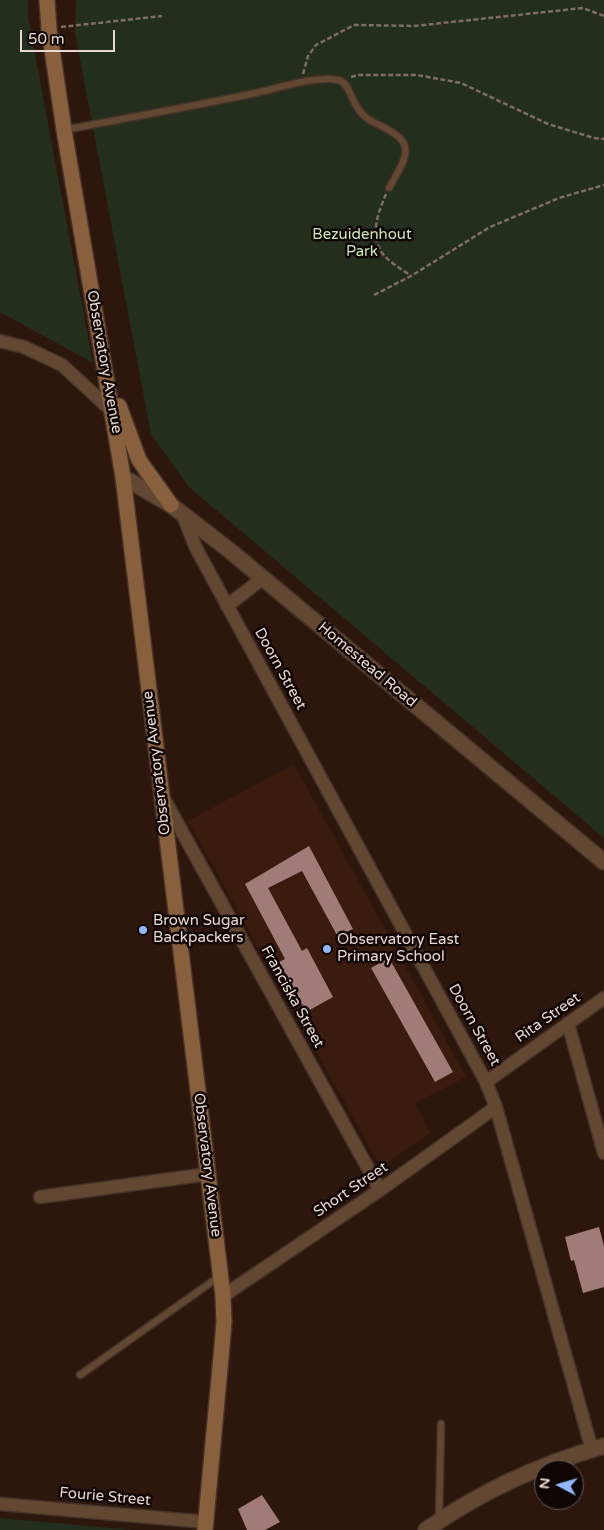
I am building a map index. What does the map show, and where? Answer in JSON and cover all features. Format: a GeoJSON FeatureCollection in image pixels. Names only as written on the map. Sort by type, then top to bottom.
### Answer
{"type":"FeatureCollection","features":[{"type":"Feature","properties":{"kind":"main road","name":"Observatory Avenue"},"geometry":{"type":"LineString","coordinates":[[47,0],[64,130],[123,477],[160,793],[223,1296],[224,1330],[206,1526]]}},
{"type":"Feature","properties":{"kind":"main road"},"geometry":{"type":"LineString","coordinates":[[106,372],[139,460],[176,509]]}},
{"type":"Feature","properties":{"kind":"street"},"geometry":{"type":"LineString","coordinates":[[0,341],[24,347],[62,365],[113,412]]}},
{"type":"Feature","properties":{"kind":"street","name":"Homestead Road"},"geometry":{"type":"LineString","coordinates":[[123,477],[176,509],[263,578],[604,862]]}},
{"type":"Feature","properties":{"kind":"street","name":"Doorn Street"},"geometry":{"type":"LineString","coordinates":[[176,509],[486,1082],[496,1107],[598,1448]]}},
{"type":"Feature","properties":{"kind":"street"},"geometry":{"type":"LineString","coordinates":[[227,606],[263,578]]}},
{"type":"Feature","properties":{"kind":"street","name":"Franciska Street"},"geometry":{"type":"LineString","coordinates":[[160,793],[380,1190]]}},
{"type":"Feature","properties":{"kind":"street","name":"Rita Street"},"geometry":{"type":"LineString","coordinates":[[486,1082],[604,998]]}},
{"type":"Feature","properties":{"kind":"street"},"geometry":{"type":"LineString","coordinates":[[568,1023],[604,1153]]}},
{"type":"Feature","properties":{"kind":"street","name":"Short Street"},"geometry":{"type":"LineString","coordinates":[[223,1296],[380,1190],[496,1107]]}},
{"type":"Feature","properties":{"kind":"street"},"geometry":{"type":"LineString","coordinates":[[40,1197],[208,1174]]}},
{"type":"Feature","properties":{"kind":"street"},"geometry":{"type":"LineString","coordinates":[[426,1530],[438,1521],[508,1482],[554,1462],[598,1448]]}},
{"type":"Feature","properties":{"kind":"street","name":"Fourie Street"},"geometry":{"type":"LineString","coordinates":[[0,1504],[206,1526]]}},
{"type":"Feature","properties":{"kind":"lane"},"geometry":{"type":"LineString","coordinates":[[64,130],[252,94],[302,82],[334,80],[344,82],[354,105],[363,116],[395,132],[402,141],[405,148],[405,158],[389,188]]}},
{"type":"Feature","properties":{"kind":"lane"},"geometry":{"type":"LineString","coordinates":[[80,1375],[220,1276]]}},
{"type":"Feature","properties":{"kind":"lane"},"geometry":{"type":"LineString","coordinates":[[438,1521],[441,1424]]}},
{"type":"Feature","properties":{"kind":"path"},"geometry":{"type":"LineString","coordinates":[[302,82],[304,66],[316,45],[354,25],[414,26],[583,8],[604,16]]}},
{"type":"Feature","properties":{"kind":"path"},"geometry":{"type":"LineString","coordinates":[[50,29],[162,16]]}},
{"type":"Feature","properties":{"kind":"path"},"geometry":{"type":"LineString","coordinates":[[344,82],[359,75],[417,75],[461,83],[548,124],[594,138],[604,139]]}},
{"type":"Feature","properties":{"kind":"path"},"geometry":{"type":"LineString","coordinates":[[374,295],[411,276],[490,227],[559,198],[604,185]]}},
{"type":"Feature","properties":{"kind":"path"},"geometry":{"type":"LineString","coordinates":[[389,188],[378,215],[376,238],[382,253],[411,276]]}},
{"type":"Feature","properties":{"kind":"shaded area","name":"Observatory East Primary School"},"geometry":{"type":"Polygon","coordinates":[[[294,764],[466,1077],[415,1103],[430,1133],[381,1167],[188,821],[294,764]]]}},
{"type":"Feature","properties":{"kind":"green space"},"geometry":{"type":"Polygon","coordinates":[[[0,0],[28,0],[28,17],[93,363],[0,312],[0,0]]]}},
{"type":"Feature","properties":{"kind":"green space","name":"Bezuidenhout Park"},"geometry":{"type":"Polygon","coordinates":[[[76,0],[604,0],[604,838],[189,487],[151,434],[75,33],[76,0]]]}},
{"type":"Feature","properties":{"kind":"green space"},"geometry":{"type":"Polygon","coordinates":[[[0,1518],[133,1530],[0,1530],[0,1518]]]}},
{"type":"Feature","properties":{"kind":"building"},"geometry":{"type":"Polygon","coordinates":[[[309,846],[353,929],[338,937],[302,871],[268,888],[302,951],[307,948],[333,997],[306,1012],[279,962],[285,959],[245,884],[309,846]]]}},
{"type":"Feature","properties":{"kind":"building"},"geometry":{"type":"Polygon","coordinates":[[[389,958],[453,1072],[435,1082],[371,968],[389,958]]]}},
{"type":"Feature","properties":{"kind":"building"},"geometry":{"type":"Polygon","coordinates":[[[599,1227],[604,1246],[604,1287],[583,1293],[574,1260],[571,1261],[565,1237],[599,1227]]]}},
{"type":"Feature","properties":{"kind":"building"},"geometry":{"type":"Polygon","coordinates":[[[262,1495],[280,1522],[265,1530],[247,1530],[238,1509],[262,1495]]]}},
{"type":"Feature","properties":{"kind":"place","name":"Brown Sugar Backpackers"},"geometry":{"type":"Point","coordinates":[143,930]}},
{"type":"Feature","properties":{"kind":"place","name":"Observatory East Primary School"},"geometry":{"type":"Point","coordinates":[327,949]}}]}
